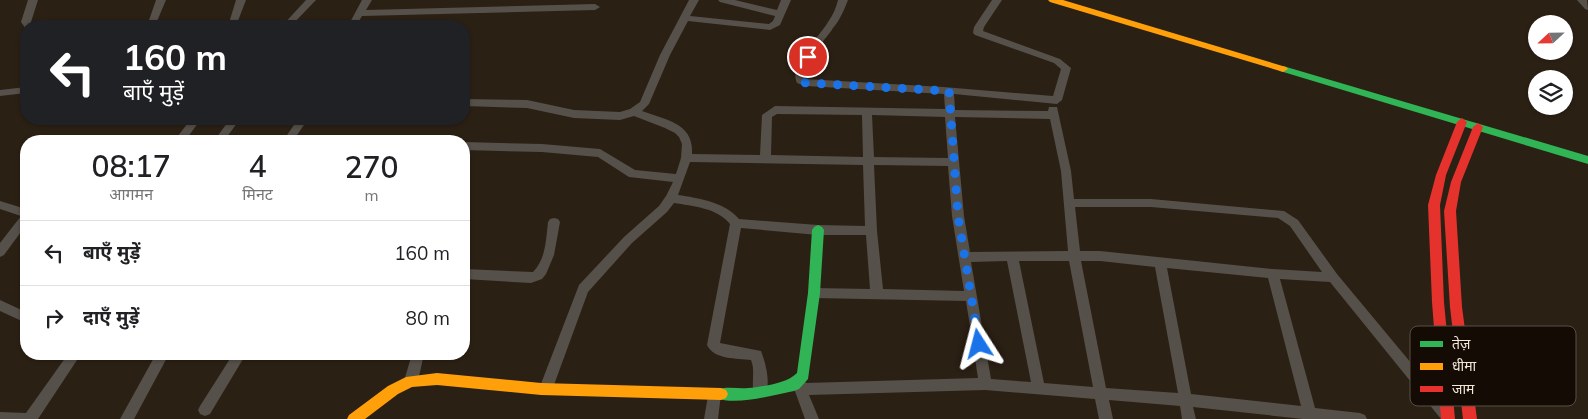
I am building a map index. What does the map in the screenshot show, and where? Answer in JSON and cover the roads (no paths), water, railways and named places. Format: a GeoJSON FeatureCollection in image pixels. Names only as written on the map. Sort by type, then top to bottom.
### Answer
{"type":"FeatureCollection","features":[{"type":"Feature","properties":{"kind":"street"},"geometry":{"type":"LineString","coordinates":[[27,20],[33,0]]}},
{"type":"Feature","properties":{"kind":"street"},"geometry":{"type":"LineString","coordinates":[[153,20],[161,0]]}},
{"type":"Feature","properties":{"kind":"street"},"geometry":{"type":"LineString","coordinates":[[234,20],[241,0]]}},
{"type":"Feature","properties":{"kind":"street"},"geometry":{"type":"LineString","coordinates":[[292,20],[311,0]]}},
{"type":"Feature","properties":{"kind":"street"},"geometry":{"type":"LineString","coordinates":[[355,20],[367,0]]}},
{"type":"Feature","properties":{"kind":"street"},"geometry":{"type":"LineString","coordinates":[[524,10],[528,0]]}},
{"type":"Feature","properties":{"kind":"street"},"geometry":{"type":"LineString","coordinates":[[470,102],[527,104],[574,114],[620,116],[634,112],[644,104],[665,55],[694,0]]}},
{"type":"Feature","properties":{"kind":"street"},"geometry":{"type":"LineString","coordinates":[[723,0],[781,14]]}},
{"type":"Feature","properties":{"kind":"street"},"geometry":{"type":"LineString","coordinates":[[686,18],[770,27],[777,23],[786,0]]}},
{"type":"Feature","properties":{"kind":"street"},"geometry":{"type":"LineString","coordinates":[[843,0],[830,28],[818,41],[800,70],[798,76],[800,81],[806,83],[949,91],[1057,100],[1066,68],[1064,65],[978,33],[977,30],[997,0]]}},
{"type":"Feature","properties":{"kind":"street"},"geometry":{"type":"LineString","coordinates":[[1053,0],[1588,160]]}},
{"type":"Feature","properties":{"kind":"street"},"geometry":{"type":"LineString","coordinates":[[1582,0],[1588,7]]}},
{"type":"Feature","properties":{"kind":"street"},"geometry":{"type":"LineString","coordinates":[[359,13],[596,7]]}},
{"type":"Feature","properties":{"kind":"street"},"geometry":{"type":"LineString","coordinates":[[0,93],[20,91]]}},
{"type":"Feature","properties":{"kind":"street"},"geometry":{"type":"LineString","coordinates":[[949,91],[953,162],[964,257],[972,296],[985,384]]}},
{"type":"Feature","properties":{"kind":"street"},"geometry":{"type":"LineString","coordinates":[[1051,101],[1066,171],[1074,256],[1106,419]]}},
{"type":"Feature","properties":{"kind":"street"},"geometry":{"type":"LineString","coordinates":[[765,160],[767,115],[771,111],[950,112],[1054,115]]}},
{"type":"Feature","properties":{"kind":"street"},"geometry":{"type":"LineString","coordinates":[[546,389],[583,289],[628,240],[663,209],[671,198],[680,178],[686,158],[687,144],[684,136],[679,130],[634,112]]}},
{"type":"Feature","properties":{"kind":"street"},"geometry":{"type":"LineString","coordinates":[[866,113],[871,231],[877,294]]}},
{"type":"Feature","properties":{"kind":"street"},"geometry":{"type":"LineString","coordinates":[[1441,326],[1434,205],[1440,175],[1462,122]]}},
{"type":"Feature","properties":{"kind":"street"},"geometry":{"type":"LineString","coordinates":[[184,135],[191,125]]}},
{"type":"Feature","properties":{"kind":"street"},"geometry":{"type":"LineString","coordinates":[[1458,326],[1450,211],[1456,182],[1478,127]]}},
{"type":"Feature","properties":{"kind":"street"},"geometry":{"type":"LineString","coordinates":[[470,146],[542,148],[600,153],[633,174],[680,178]]}},
{"type":"Feature","properties":{"kind":"street"},"geometry":{"type":"LineString","coordinates":[[686,158],[953,162]]}},
{"type":"Feature","properties":{"kind":"street"},"geometry":{"type":"LineString","coordinates":[[671,198],[698,202],[728,215],[736,223],[818,230],[871,231]]}},
{"type":"Feature","properties":{"kind":"street"},"geometry":{"type":"LineString","coordinates":[[1069,203],[1152,203],[1287,216],[1333,277],[1410,371]]}},
{"type":"Feature","properties":{"kind":"street"},"geometry":{"type":"LineString","coordinates":[[0,205],[20,211]]}},
{"type":"Feature","properties":{"kind":"street"},"geometry":{"type":"LineString","coordinates":[[470,274],[531,278],[540,275],[545,269],[554,222]]}},
{"type":"Feature","properties":{"kind":"street"},"geometry":{"type":"LineString","coordinates":[[736,223],[713,345],[719,350],[756,355],[760,366],[760,392]]}},
{"type":"Feature","properties":{"kind":"street"},"geometry":{"type":"LineString","coordinates":[[0,252],[20,225]]}},
{"type":"Feature","properties":{"kind":"street"},"geometry":{"type":"LineString","coordinates":[[812,419],[807,410],[800,385],[805,367],[814,293],[818,230]]}},
{"type":"Feature","properties":{"kind":"street"},"geometry":{"type":"LineString","coordinates":[[964,257],[1074,256],[1121,258],[1272,274],[1333,277]]}},
{"type":"Feature","properties":{"kind":"street"},"geometry":{"type":"LineString","coordinates":[[1012,257],[1039,389]]}},
{"type":"Feature","properties":{"kind":"street"},"geometry":{"type":"LineString","coordinates":[[1160,263],[1189,419]]}},
{"type":"Feature","properties":{"kind":"street"},"geometry":{"type":"LineString","coordinates":[[1272,274],[1310,416]]}},
{"type":"Feature","properties":{"kind":"street"},"geometry":{"type":"LineString","coordinates":[[814,293],[972,296]]}},
{"type":"Feature","properties":{"kind":"street"},"geometry":{"type":"LineString","coordinates":[[0,305],[20,315]]}},
{"type":"Feature","properties":{"kind":"street"},"geometry":{"type":"LineString","coordinates":[[0,418],[30,419],[71,360]]}},
{"type":"Feature","properties":{"kind":"street"},"geometry":{"type":"LineString","coordinates":[[127,419],[160,360]]}},
{"type":"Feature","properties":{"kind":"street"},"geometry":{"type":"LineString","coordinates":[[205,410],[236,360]]}},
{"type":"Feature","properties":{"kind":"street"},"geometry":{"type":"LineString","coordinates":[[411,381],[416,360]]}},
{"type":"Feature","properties":{"kind":"street"},"geometry":{"type":"LineString","coordinates":[[354,419],[393,390],[411,381],[437,380],[546,389],[714,394],[760,392],[800,385],[985,384],[1186,400],[1310,416],[1360,419]]}},
{"type":"Feature","properties":{"kind":"street"},"geometry":{"type":"LineString","coordinates":[[711,419],[714,394]]}},
{"type":"Feature","properties":{"kind":"street"},"geometry":{"type":"LineString","coordinates":[[1438,406],[1448,418]]}},
{"type":"Feature","properties":{"kind":"street"},"geometry":{"type":"LineString","coordinates":[[1468,406],[1470,419]]}}]}
